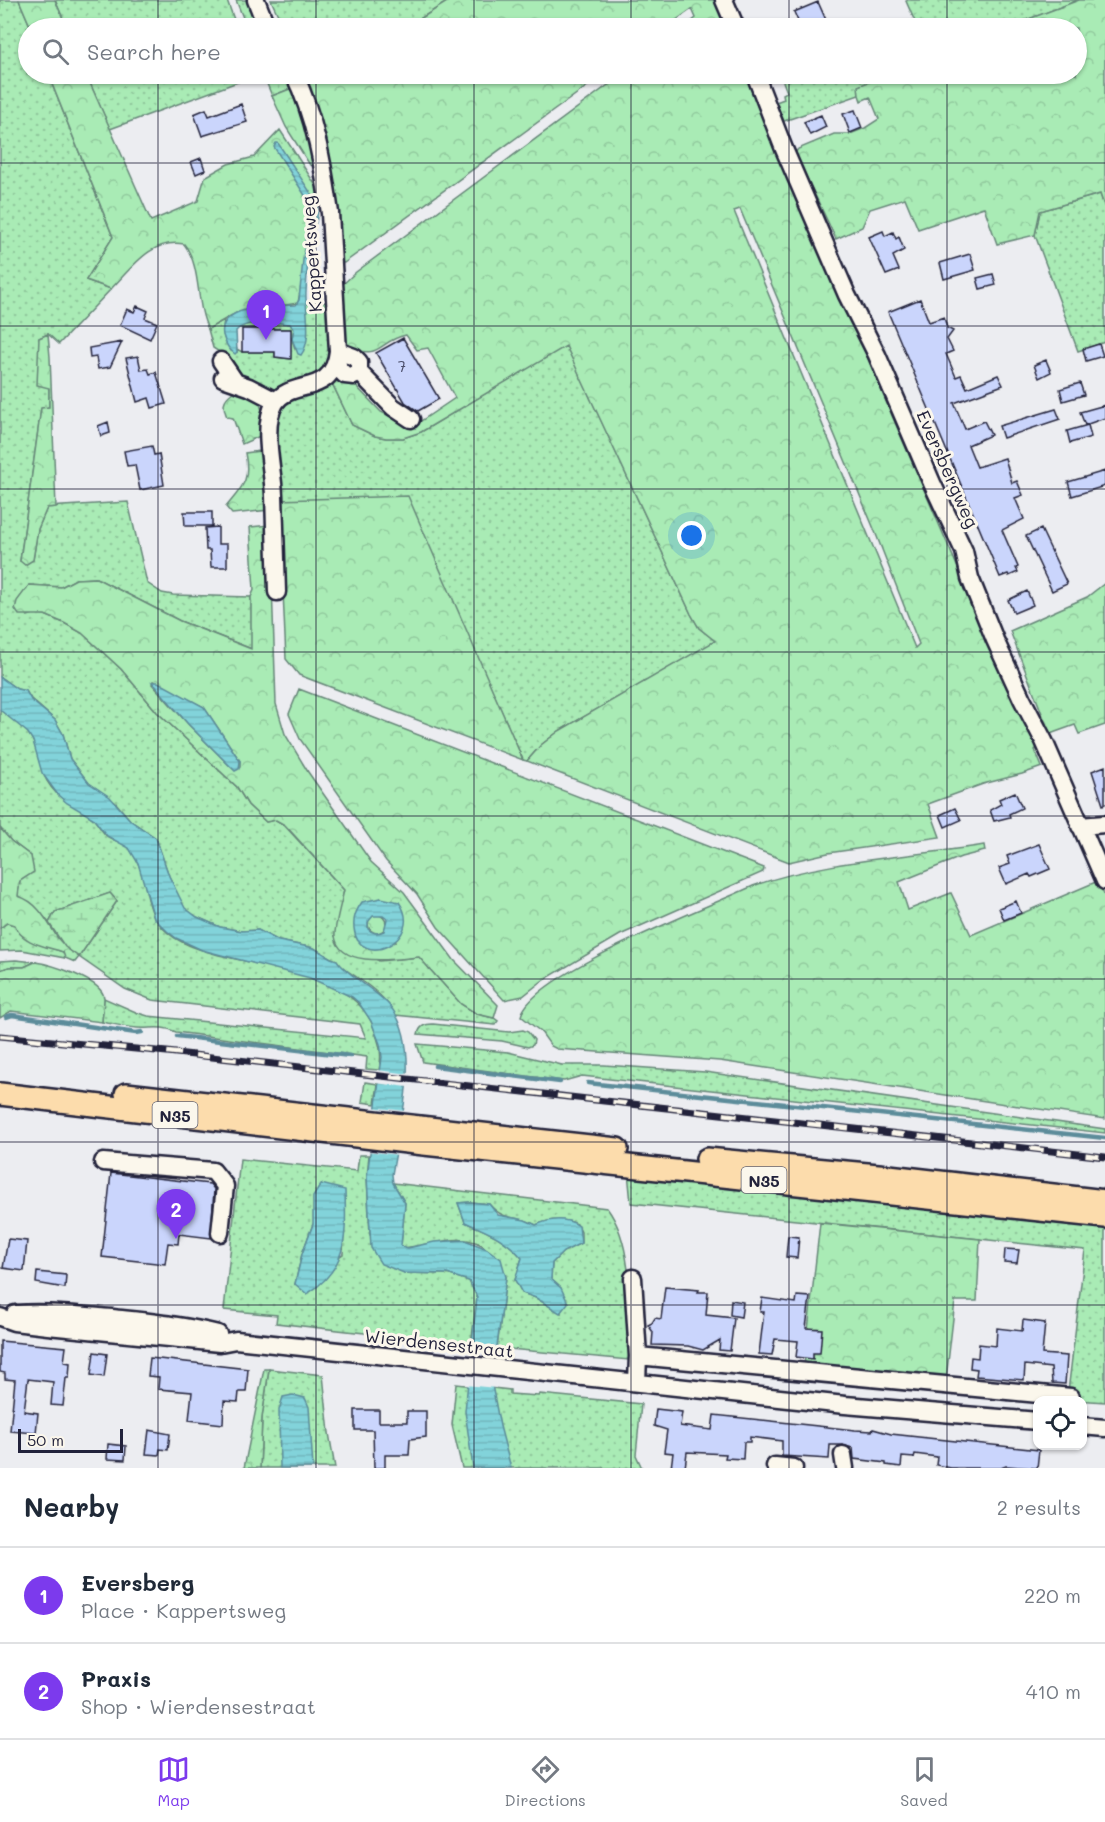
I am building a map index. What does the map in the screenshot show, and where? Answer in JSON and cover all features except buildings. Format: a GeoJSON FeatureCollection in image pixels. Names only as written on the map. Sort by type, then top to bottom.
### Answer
{"type":"FeatureCollection","features":[{"type":"Feature","properties":{"kind":"main road","name":"N35"},"geometry":{"type":"LineString","coordinates":[[2,1087],[1105,1216]]}},
{"type":"Feature","properties":{"kind":"main road","name":"N35"},"geometry":{"type":"LineString","coordinates":[[424,1136],[889,1176],[1105,1201]]}},
{"type":"Feature","properties":{"kind":"street"},"geometry":{"type":"LineString","coordinates":[[256,0],[263,18]]}},
{"type":"Feature","properties":{"kind":"street"},"geometry":{"type":"LineString","coordinates":[[724,0],[732,18]]}},
{"type":"Feature","properties":{"kind":"street","name":"Kappertsweg"},"geometry":{"type":"LineString","coordinates":[[298,84],[310,110],[330,213],[337,356]]}},
{"type":"Feature","properties":{"kind":"street","name":"Eversbergweg"},"geometry":{"type":"LineString","coordinates":[[759,84],[784,149],[847,295],[877,355],[964,551],[970,578],[995,639],[1044,741],[1105,881]]}},
{"type":"Feature","properties":{"kind":"street"},"geometry":{"type":"LineString","coordinates":[[337,356],[339,369],[345,375],[354,376],[359,372],[393,406],[411,419]]}},
{"type":"Feature","properties":{"kind":"street"},"geometry":{"type":"LineString","coordinates":[[277,592],[274,492],[268,434],[272,412],[276,401],[286,394],[322,380],[332,371],[337,356]]}},
{"type":"Feature","properties":{"kind":"street"},"geometry":{"type":"LineString","coordinates":[[226,373],[276,401]]}},
{"type":"Feature","properties":{"kind":"street"},"geometry":{"type":"LineString","coordinates":[[1080,826],[1105,824]]}},
{"type":"Feature","properties":{"kind":"street"},"geometry":{"type":"LineString","coordinates":[[103,1162],[213,1172],[225,1185],[220,1233]]}},
{"type":"Feature","properties":{"kind":"street"},"geometry":{"type":"LineString","coordinates":[[633,1278],[638,1356],[637,1382]]}},
{"type":"Feature","properties":{"kind":"street","name":"Wierdensestraat"},"geometry":{"type":"LineString","coordinates":[[0,1316],[14,1322],[103,1317],[220,1342],[236,1340],[845,1405],[1033,1421]]}},
{"type":"Feature","properties":{"kind":"street"},"geometry":{"type":"LineString","coordinates":[[638,1356],[1060,1396]]}},
{"type":"Feature","properties":{"kind":"street"},"geometry":{"type":"LineString","coordinates":[[982,1416],[985,1389]]}},
{"type":"Feature","properties":{"kind":"street"},"geometry":{"type":"LineString","coordinates":[[1087,1426],[1105,1428]]}},
{"type":"Feature","properties":{"kind":"street"},"geometry":{"type":"LineString","coordinates":[[775,1466],[794,1468]]}},
{"type":"Feature","properties":{"kind":"green space"},"geometry":{"type":"Polygon","coordinates":[[[0,0],[19,0],[27,18],[18,18],[18,84],[52,84],[113,237],[86,280],[111,289],[59,344],[48,334],[39,338],[49,388],[49,407],[41,409],[20,561],[33,560],[38,529],[47,507],[128,502],[147,583],[162,593],[173,595],[251,597],[252,649],[180,621],[96,578],[76,579],[61,587],[29,585],[28,616],[45,615],[82,633],[121,669],[157,712],[237,787],[248,805],[266,822],[276,820],[284,825],[344,890],[335,936],[379,961],[419,957],[461,1004],[477,1014],[498,1021],[495,1025],[395,1015],[374,990],[344,968],[337,960],[314,948],[279,941],[258,930],[242,931],[220,927],[197,917],[184,908],[169,876],[156,838],[131,821],[116,803],[89,783],[70,759],[63,734],[55,720],[31,699],[26,691],[17,689],[0,677],[0,0]]]}},
{"type":"Feature","properties":{"kind":"green space"},"geometry":{"type":"Polygon","coordinates":[[[19,0],[55,0],[63,18],[27,18],[19,0]]]}},
{"type":"Feature","properties":{"kind":"green space"},"geometry":{"type":"Polygon","coordinates":[[[55,0],[227,0],[233,18],[63,18],[55,0]]]}},
{"type":"Feature","properties":{"kind":"green space"},"geometry":{"type":"Polygon","coordinates":[[[236,0],[250,0],[258,18],[243,18],[236,0]]]}},
{"type":"Feature","properties":{"kind":"green space"},"geometry":{"type":"Polygon","coordinates":[[[271,0],[450,0],[422,18],[279,18],[271,0]]]}},
{"type":"Feature","properties":{"kind":"green space"},"geometry":{"type":"Polygon","coordinates":[[[450,0],[718,0],[726,18],[696,18],[692,9],[679,18],[422,18],[450,0]]]}},
{"type":"Feature","properties":{"kind":"green space"},"geometry":{"type":"Polygon","coordinates":[[[1079,0],[1031,18],[913,18],[906,1],[1079,0]]]}},
{"type":"Feature","properties":{"kind":"green space"},"geometry":{"type":"Polygon","coordinates":[[[1079,0],[1105,0],[1105,208],[1100,194],[1040,211],[1035,235],[997,244],[984,207],[918,229],[905,198],[870,209],[862,227],[836,239],[795,153],[798,149],[834,134],[850,134],[879,119],[870,97],[861,101],[858,86],[863,84],[1087,84],[1087,18],[1031,18],[1079,0]]]}},
{"type":"Feature","properties":{"kind":"green space"},"geometry":{"type":"Polygon","coordinates":[[[52,84],[90,84],[151,221],[198,201],[205,177],[228,164],[254,157],[280,130],[322,198],[313,214],[298,303],[236,313],[208,329],[201,308],[194,263],[184,244],[172,243],[152,250],[143,256],[111,289],[86,280],[113,237],[52,84]]]}},
{"type":"Feature","properties":{"kind":"green space"},"geometry":{"type":"Polygon","coordinates":[[[90,84],[232,84],[110,129],[90,84]]]}},
{"type":"Feature","properties":{"kind":"green space"},"geometry":{"type":"Polygon","coordinates":[[[267,84],[293,84],[295,87],[272,96],[267,84]]]}},
{"type":"Feature","properties":{"kind":"green space"},"geometry":{"type":"Polygon","coordinates":[[[304,84],[590,84],[344,263],[338,262],[304,84]]]}},
{"type":"Feature","properties":{"kind":"green space"},"geometry":{"type":"Polygon","coordinates":[[[610,84],[752,84],[1021,714],[1039,746],[1035,750],[1042,767],[983,784],[928,804],[940,837],[828,853],[789,862],[527,761],[541,745],[559,731],[715,641],[699,628],[691,614],[566,346],[421,432],[403,438],[375,436],[352,425],[331,381],[338,378],[353,383],[381,412],[399,421],[415,425],[455,398],[428,348],[417,350],[406,335],[374,351],[358,351],[346,347],[341,286],[356,272],[610,84]],[[740,209],[734,211],[915,648],[919,644],[874,529],[740,209]]]}},
{"type":"Feature","properties":{"kind":"green space"},"geometry":{"type":"Polygon","coordinates":[[[784,84],[864,84],[859,86],[859,95],[784,121],[776,102],[784,99],[783,94],[787,92],[784,84]]]}},
{"type":"Feature","properties":{"kind":"green space"},"geometry":{"type":"Polygon","coordinates":[[[295,87],[307,112],[314,166],[310,165],[286,127],[272,96],[295,87]]]}},
{"type":"Feature","properties":{"kind":"green space"},"geometry":{"type":"Polygon","coordinates":[[[1100,194],[1105,208],[1105,342],[1078,351],[1035,235],[1040,211],[1100,194]]]}},
{"type":"Feature","properties":{"kind":"green space"},"geometry":{"type":"Polygon","coordinates":[[[328,302],[331,360],[318,376],[280,389],[269,389],[236,375],[221,353],[213,348],[208,329],[224,320],[225,339],[229,346],[237,352],[237,349],[242,352],[275,352],[275,357],[290,359],[290,329],[238,328],[264,322],[290,324],[294,329],[292,339],[295,349],[307,330],[305,304],[328,302]]]}},
{"type":"Feature","properties":{"kind":"green space"},"geometry":{"type":"Polygon","coordinates":[[[48,334],[56,507],[47,508],[38,529],[33,560],[25,565],[20,561],[41,408],[49,407],[49,388],[37,385],[39,338],[48,334]]]}},
{"type":"Feature","properties":{"kind":"green space"},"geometry":{"type":"Polygon","coordinates":[[[566,345],[691,614],[699,628],[716,641],[559,731],[541,745],[527,761],[523,760],[457,611],[279,500],[274,447],[275,432],[281,408],[288,401],[331,381],[352,425],[375,436],[403,438],[421,432],[566,345]]]}},
{"type":"Feature","properties":{"kind":"green space"},"geometry":{"type":"Polygon","coordinates":[[[233,392],[242,392],[257,398],[262,412],[263,426],[260,436],[242,444],[233,418],[227,417],[224,409],[225,400],[233,392]]]}},
{"type":"Feature","properties":{"kind":"green space"},"geometry":{"type":"Polygon","coordinates":[[[265,452],[269,510],[232,514],[226,507],[244,483],[247,470],[245,453],[265,452]]]}},
{"type":"Feature","properties":{"kind":"green space"},"geometry":{"type":"Polygon","coordinates":[[[408,496],[523,760],[299,675],[286,659],[279,500],[408,496]]]}},
{"type":"Feature","properties":{"kind":"green space"},"geometry":{"type":"Polygon","coordinates":[[[270,525],[276,704],[285,734],[308,772],[371,862],[404,892],[454,960],[498,1005],[494,1018],[477,1014],[461,1004],[419,957],[370,960],[347,953],[339,946],[335,936],[344,890],[285,825],[276,820],[266,822],[248,805],[237,787],[157,712],[121,669],[82,633],[45,615],[19,615],[15,609],[17,601],[29,585],[61,587],[76,579],[96,578],[180,621],[251,649],[251,597],[254,590],[250,527],[270,525]],[[153,681],[152,684],[188,724],[231,767],[235,770],[240,767],[240,761],[204,707],[153,681]],[[381,898],[355,937],[396,942],[381,898]]]}},
{"type":"Feature","properties":{"kind":"green space"},"geometry":{"type":"Polygon","coordinates":[[[1105,583],[1105,725],[1079,734],[1075,725],[1050,734],[1010,631],[1087,597],[1105,583]]]}},
{"type":"Feature","properties":{"kind":"green space"},"geometry":{"type":"Polygon","coordinates":[[[299,689],[764,868],[763,872],[620,935],[542,981],[523,996],[504,1000],[438,927],[417,894],[386,861],[300,739],[289,714],[299,689]]]}},
{"type":"Feature","properties":{"kind":"green space"},"geometry":{"type":"Polygon","coordinates":[[[0,710],[19,724],[30,736],[47,782],[55,792],[91,817],[108,837],[129,847],[141,870],[151,911],[164,929],[175,938],[198,949],[313,978],[339,989],[359,1005],[373,1026],[380,1048],[379,1070],[366,1069],[367,1057],[102,1022],[104,998],[148,1016],[366,1038],[360,1024],[152,1000],[125,989],[79,957],[117,901],[110,893],[55,912],[49,923],[31,904],[17,897],[20,881],[31,856],[11,841],[0,828],[0,710]]]}},
{"type":"Feature","properties":{"kind":"green space"},"geometry":{"type":"Polygon","coordinates":[[[0,828],[11,841],[31,856],[34,872],[20,881],[18,896],[31,903],[41,913],[59,940],[79,957],[75,962],[65,958],[63,952],[28,940],[22,936],[15,925],[7,923],[0,928],[0,828]]]}},
{"type":"Feature","properties":{"kind":"green space"},"geometry":{"type":"Polygon","coordinates":[[[984,845],[985,851],[961,857],[899,882],[908,910],[951,893],[971,935],[1098,881],[1105,897],[1105,1119],[720,1061],[557,1049],[551,1046],[541,1032],[521,1016],[532,999],[556,980],[588,962],[663,925],[753,886],[808,870],[984,845]]]}},
{"type":"Feature","properties":{"kind":"green space"},"geometry":{"type":"Polygon","coordinates":[[[110,893],[117,901],[79,957],[65,947],[49,923],[55,912],[110,893]]]}},
{"type":"Feature","properties":{"kind":"green space"},"geometry":{"type":"Polygon","coordinates":[[[373,915],[381,915],[386,920],[384,931],[373,933],[368,928],[368,920],[373,915]]]}},
{"type":"Feature","properties":{"kind":"green space"},"geometry":{"type":"Polygon","coordinates":[[[7,923],[15,925],[30,940],[64,952],[65,958],[22,950],[0,951],[0,928],[7,923]]]}},
{"type":"Feature","properties":{"kind":"green space"},"geometry":{"type":"Polygon","coordinates":[[[0,961],[35,962],[24,967],[9,967],[0,970],[0,961]]]}},
{"type":"Feature","properties":{"kind":"green space"},"geometry":{"type":"Polygon","coordinates":[[[35,962],[75,974],[95,985],[104,998],[102,1022],[11,1011],[0,1018],[0,970],[9,967],[24,967],[35,962]]]}},
{"type":"Feature","properties":{"kind":"green space"},"geometry":{"type":"Polygon","coordinates":[[[433,1024],[509,1032],[523,1030],[528,1032],[534,1040],[533,1045],[528,1047],[502,1041],[418,1034],[423,1026],[433,1024]]]}},
{"type":"Feature","properties":{"kind":"green space"},"geometry":{"type":"Polygon","coordinates":[[[417,1044],[508,1052],[562,1065],[604,1065],[705,1072],[1105,1129],[1105,1133],[582,1076],[564,1081],[423,1062],[417,1044]]]}},
{"type":"Feature","properties":{"kind":"green space"},"geometry":{"type":"Polygon","coordinates":[[[365,1082],[378,1084],[375,1104],[362,1102],[365,1082]]]}},
{"type":"Feature","properties":{"kind":"green space"},"geometry":{"type":"Polygon","coordinates":[[[359,1155],[369,1155],[367,1177],[370,1235],[404,1273],[447,1274],[469,1281],[477,1297],[471,1345],[276,1323],[277,1315],[224,1310],[240,1159],[357,1171],[359,1155]],[[345,1208],[313,1224],[302,1254],[295,1284],[343,1254],[345,1208]]]}},
{"type":"Feature","properties":{"kind":"green space"},"geometry":{"type":"Polygon","coordinates":[[[628,1172],[1105,1225],[1105,1402],[1087,1401],[1087,1396],[1072,1396],[1068,1392],[1085,1250],[631,1203],[628,1172]]]}},
{"type":"Feature","properties":{"kind":"green space"},"geometry":{"type":"Polygon","coordinates":[[[393,1183],[607,1208],[622,1239],[629,1276],[629,1360],[497,1348],[506,1277],[488,1250],[469,1240],[446,1240],[402,1248],[405,1203],[393,1183]],[[458,1203],[465,1222],[502,1240],[522,1258],[515,1280],[522,1293],[536,1298],[561,1313],[561,1288],[551,1279],[552,1263],[563,1252],[581,1243],[581,1232],[577,1224],[556,1220],[536,1225],[500,1214],[489,1204],[458,1203]]]}},
{"type":"Feature","properties":{"kind":"green space"},"geometry":{"type":"Polygon","coordinates":[[[820,1223],[980,1239],[977,1301],[955,1301],[946,1380],[804,1366],[820,1223]]]}},
{"type":"Feature","properties":{"kind":"green space"},"geometry":{"type":"Polygon","coordinates":[[[264,1369],[269,1369],[262,1418],[260,1468],[244,1468],[264,1369]]]}},
{"type":"Feature","properties":{"kind":"green space"},"geometry":{"type":"Polygon","coordinates":[[[269,1369],[323,1375],[335,1468],[260,1468],[262,1418],[269,1369]]]}},
{"type":"Feature","properties":{"kind":"green space"},"geometry":{"type":"Polygon","coordinates":[[[456,1384],[510,1390],[510,1394],[539,1396],[540,1394],[641,1404],[636,1455],[642,1468],[462,1468],[452,1425],[456,1384]]]}},
{"type":"Feature","properties":{"kind":"water"},"geometry":{"type":"Polygon","coordinates":[[[276,143],[316,201],[317,207],[308,263],[307,341],[301,355],[298,354],[292,339],[294,329],[290,324],[253,323],[240,327],[236,331],[237,352],[235,354],[223,335],[224,325],[229,317],[250,309],[296,305],[299,300],[305,240],[313,208],[274,147],[276,143]]]}},
{"type":"Feature","properties":{"kind":"water"},"geometry":{"type":"Polygon","coordinates":[[[0,677],[17,689],[26,691],[31,700],[55,720],[63,734],[70,759],[89,783],[110,797],[131,821],[156,838],[169,876],[185,908],[197,917],[220,927],[242,931],[258,930],[279,941],[314,948],[337,960],[340,965],[389,1005],[399,1022],[405,1042],[407,1064],[403,1111],[392,1175],[393,1183],[405,1203],[401,1246],[408,1248],[434,1242],[465,1240],[487,1249],[501,1259],[506,1277],[492,1385],[511,1468],[473,1468],[465,1411],[477,1297],[469,1281],[447,1274],[404,1273],[381,1264],[371,1248],[367,1177],[382,1057],[380,1044],[371,1021],[352,997],[310,978],[202,950],[176,938],[167,931],[154,918],[138,863],[129,848],[107,836],[93,818],[58,795],[42,773],[33,741],[28,733],[0,710],[0,677]]]}},
{"type":"Feature","properties":{"kind":"water"},"geometry":{"type":"Polygon","coordinates":[[[152,682],[158,682],[204,707],[240,761],[239,769],[235,771],[188,724],[152,682]]]}},
{"type":"Feature","properties":{"kind":"water"},"geometry":{"type":"Polygon","coordinates":[[[381,898],[399,902],[405,916],[404,929],[398,939],[388,946],[377,949],[367,948],[358,941],[354,921],[362,902],[381,898]],[[373,916],[368,922],[368,929],[375,933],[384,931],[387,919],[383,916],[373,916]]]}},
{"type":"Feature","properties":{"kind":"water"},"geometry":{"type":"Polygon","coordinates":[[[321,1184],[345,1190],[344,1235],[338,1261],[331,1273],[307,1294],[295,1284],[302,1254],[313,1224],[313,1197],[321,1184]]]}},
{"type":"Feature","properties":{"kind":"water"},"geometry":{"type":"Polygon","coordinates":[[[458,1203],[489,1204],[498,1215],[525,1220],[536,1225],[558,1220],[569,1221],[579,1226],[581,1243],[563,1252],[552,1263],[551,1279],[561,1288],[568,1303],[560,1313],[536,1298],[522,1293],[515,1280],[522,1258],[502,1240],[465,1222],[458,1203]]]}},
{"type":"Feature","properties":{"kind":"water"},"geometry":{"type":"Polygon","coordinates":[[[293,1395],[305,1398],[309,1407],[313,1468],[280,1468],[279,1410],[283,1397],[293,1395]]]}},
{"type":"Feature","properties":{"kind":"pier"},"geometry":{"type":"Polygon","coordinates":[[[377,1070],[410,1074],[408,1087],[375,1083],[377,1070]]]}},
{"type":"Feature","properties":{"kind":"pier"},"geometry":{"type":"Polygon","coordinates":[[[371,1107],[405,1111],[398,1155],[366,1151],[371,1107]]]}},
{"type":"Feature","properties":{"kind":"pier"},"geometry":{"type":"Polygon","coordinates":[[[468,1343],[500,1347],[496,1388],[465,1385],[468,1343]]]}},
{"type":"Feature","properties":{"kind":"waterway"},"geometry":{"type":"LineString","coordinates":[[6,1017],[12,1015],[142,1032]]}},
{"type":"Feature","properties":{"kind":"waterway"},"geometry":{"type":"LineString","coordinates":[[177,1036],[350,1056]]}},
{"type":"Feature","properties":{"kind":"waterway"},"geometry":{"type":"LineString","coordinates":[[435,1066],[560,1082]]}},
{"type":"Feature","properties":{"kind":"waterway"},"geometry":{"type":"LineString","coordinates":[[588,1083],[1105,1138]]}},
{"type":"Feature","properties":{"kind":"railway"},"geometry":{"type":"LineString","coordinates":[[0,1036],[167,1052],[1105,1157]]}},
{"type":"Feature","properties":{"kind":"place","name":"Eversberg"},"geometry":{"type":"Point","coordinates":[266,340]}},
{"type":"Feature","properties":{"kind":"place","name":"Praxis"},"geometry":{"type":"Point","coordinates":[176,1239]}}]}
